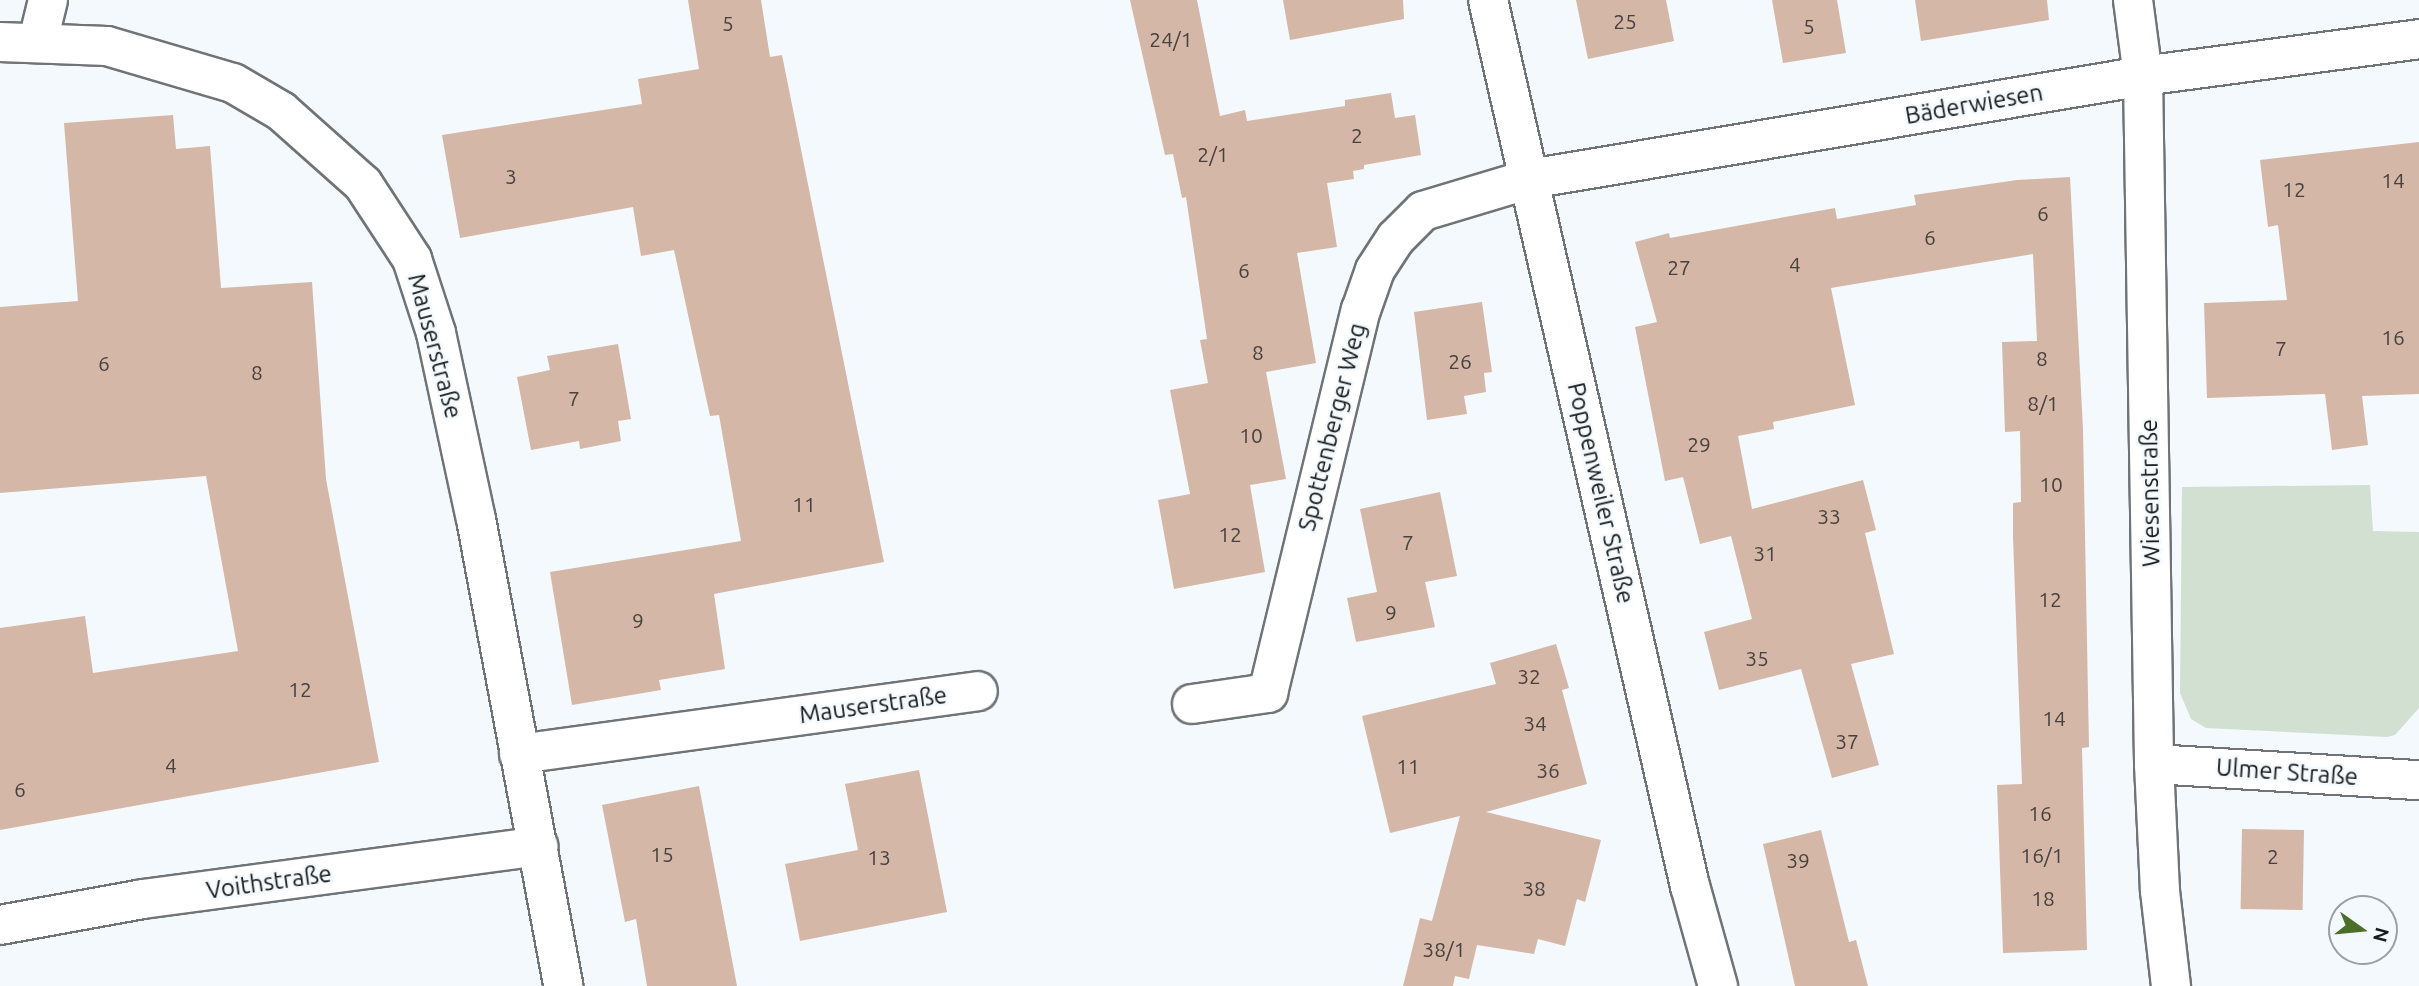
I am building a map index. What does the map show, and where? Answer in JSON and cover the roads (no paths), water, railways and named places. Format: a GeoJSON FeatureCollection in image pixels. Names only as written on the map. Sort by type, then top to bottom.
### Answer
{"type":"FeatureCollection","features":[{"type":"Feature","properties":{"kind":"street"},"geometry":{"type":"LineString","coordinates":[[38,40],[48,0]]}},
{"type":"Feature","properties":{"kind":"street","name":"Poppenweiler Straße"},"geometry":{"type":"LineString","coordinates":[[1488,0],[1690,886],[1718,986]]}},
{"type":"Feature","properties":{"kind":"street","name":"Wiesenstraße"},"geometry":{"type":"LineString","coordinates":[[2133,0],[2143,76],[2154,764],[2160,891],[2171,986]]}},
{"type":"Feature","properties":{"kind":"street","name":"Bäderwiesen"},"geometry":{"type":"LineString","coordinates":[[1530,179],[2143,76],[2419,39]]}},
{"type":"Feature","properties":{"kind":"street","name":"Mauserstraße"},"geometry":{"type":"LineString","coordinates":[[0,42],[38,40],[107,46],[233,83],[281,111],[363,184],[412,259],[436,333],[538,846],[563,986]]}},
{"type":"Feature","properties":{"kind":"street","name":"Spottenberger Weg"},"geometry":{"type":"LineString","coordinates":[[1192,704],[1268,693],[1361,310],[1376,270],[1396,238],[1423,211],[1530,179]]}},
{"type":"Feature","properties":{"kind":"street","name":"Mauserstraße"},"geometry":{"type":"LineString","coordinates":[[519,754],[978,691]]}},
{"type":"Feature","properties":{"kind":"street","name":"Ulmer Straße"},"geometry":{"type":"LineString","coordinates":[[2154,764],[2419,780]]}},
{"type":"Feature","properties":{"kind":"street","name":"Voithstraße"},"geometry":{"type":"LineString","coordinates":[[0,925],[144,900],[538,846]]}}]}
